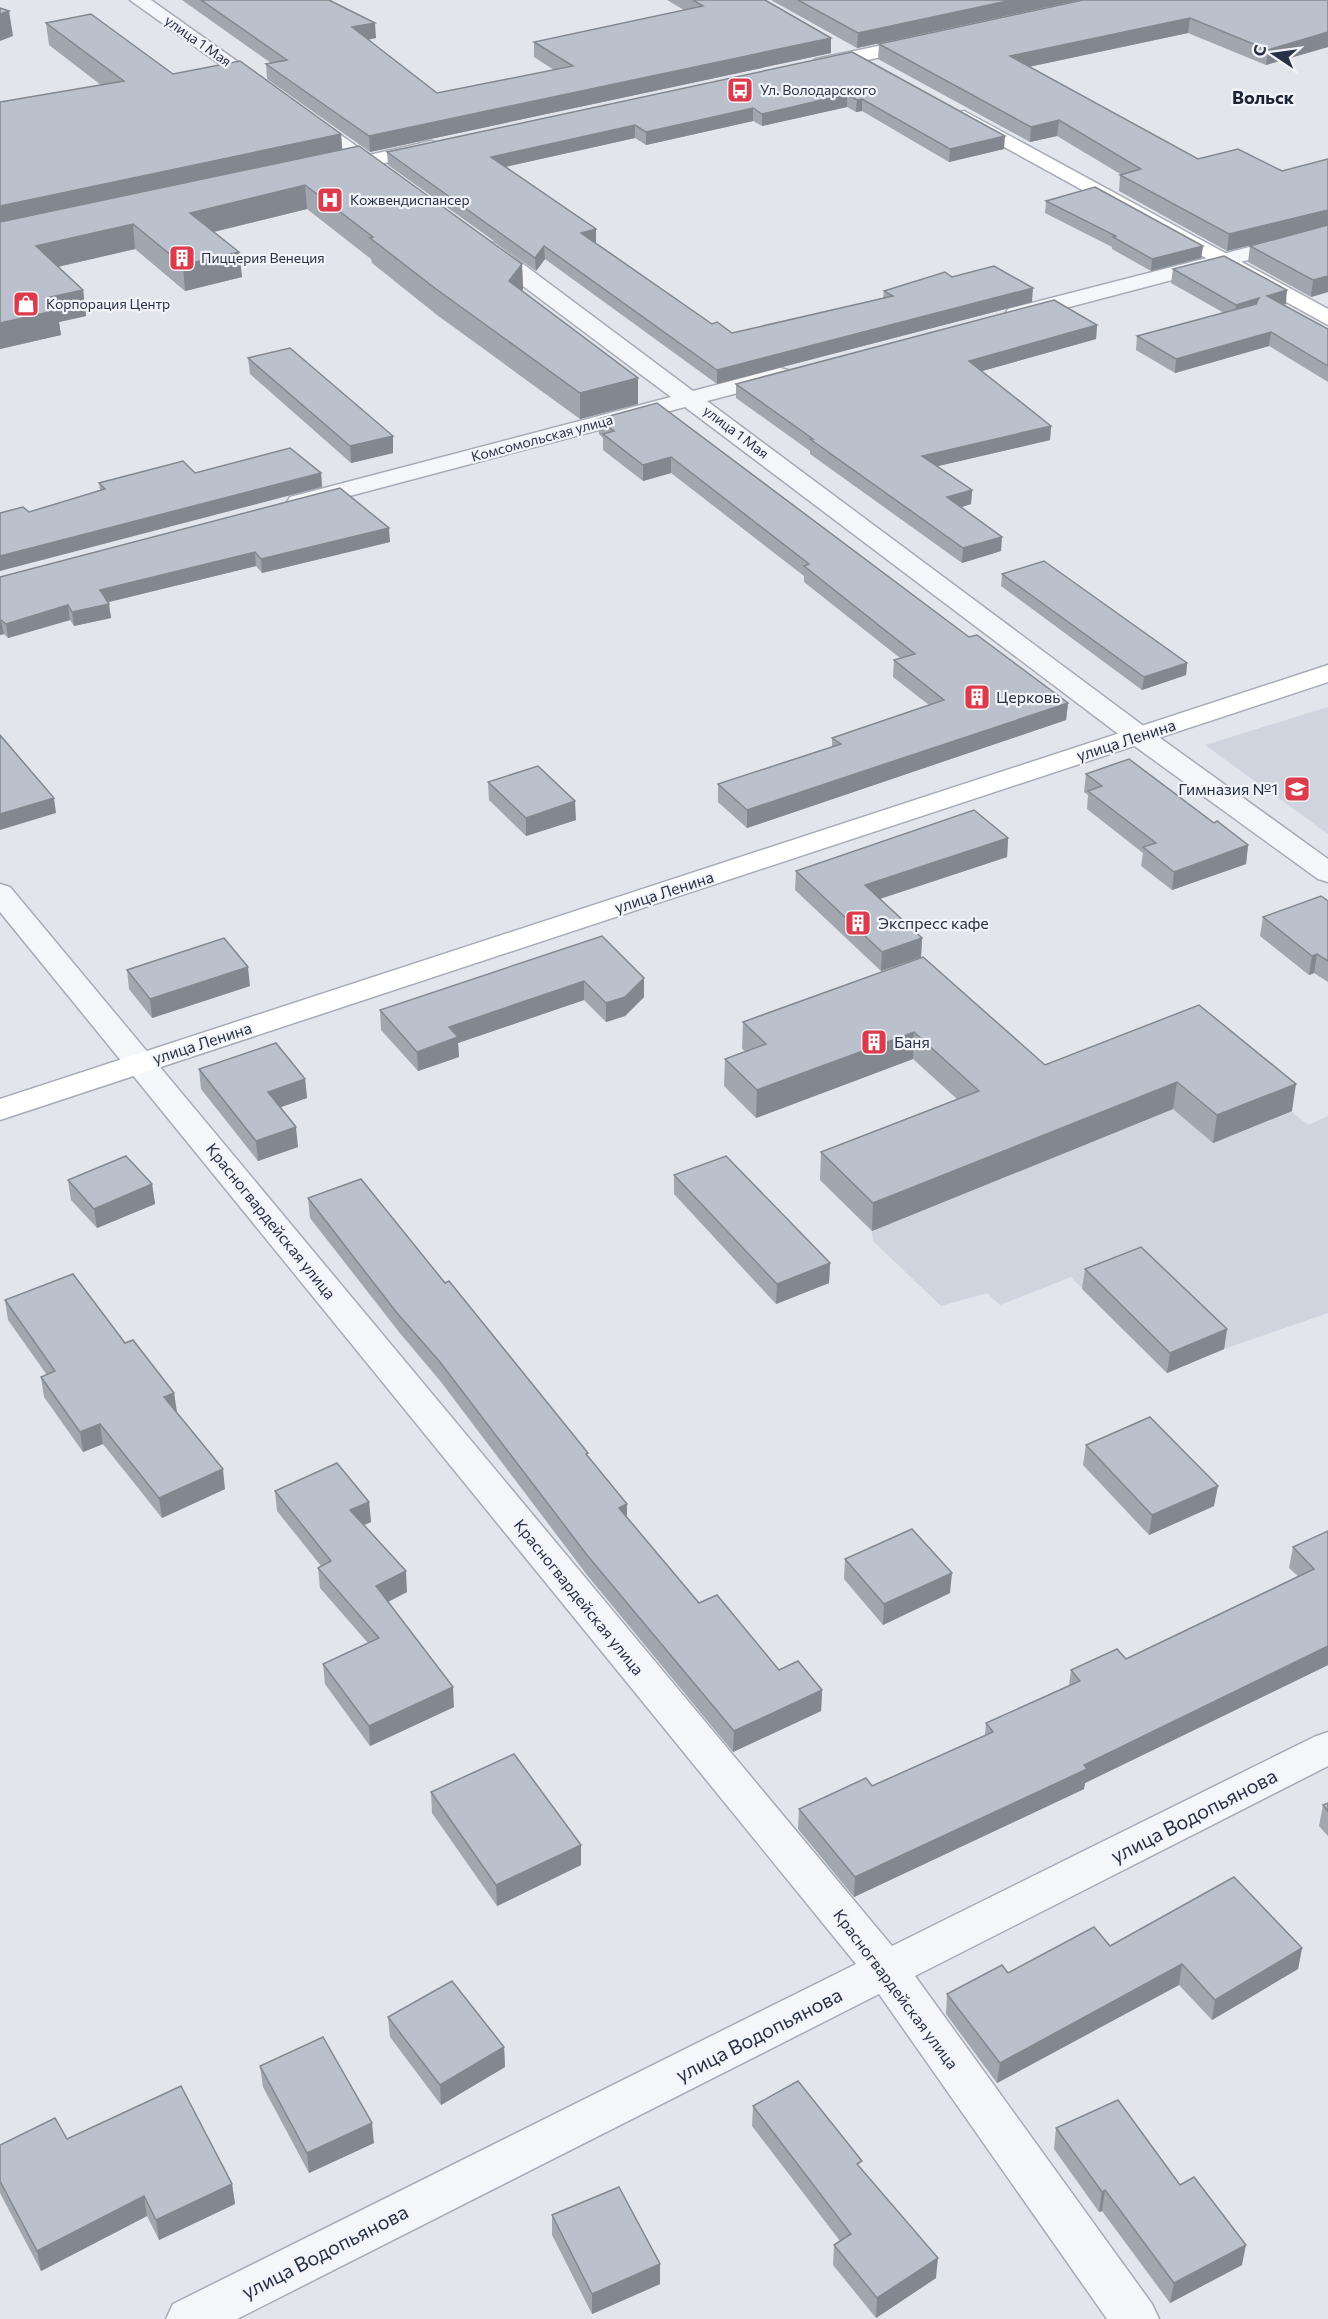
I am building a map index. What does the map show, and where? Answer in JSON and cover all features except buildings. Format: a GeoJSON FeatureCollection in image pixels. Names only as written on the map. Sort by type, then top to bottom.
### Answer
{"type":"FeatureCollection","features":[{"type":"Feature","properties":{"kind":"street","name":"улица 1 Мая"},"geometry":{"type":"LineString","coordinates":[[139,0],[402,185]]}},
{"type":"Feature","properties":{"kind":"street"},"geometry":{"type":"LineString","coordinates":[[797,70],[934,40]]}},
{"type":"Feature","properties":{"kind":"street"},"geometry":{"type":"LineString","coordinates":[[825,41],[880,71]]}},
{"type":"Feature","properties":{"kind":"street"},"geometry":{"type":"LineString","coordinates":[[942,105],[1328,318]]}},
{"type":"Feature","properties":{"kind":"street"},"geometry":{"type":"LineString","coordinates":[[312,173],[452,143]]}},
{"type":"Feature","properties":{"kind":"street"},"geometry":{"type":"LineString","coordinates":[[993,320],[1328,233]]}},
{"type":"Feature","properties":{"kind":"street","name":"улица 1 Мая"},"geometry":{"type":"LineString","coordinates":[[470,235],[692,399],[1139,736],[1328,873]]}},
{"type":"Feature","properties":{"kind":"street","name":"Комсомольская улица"},"geometry":{"type":"LineString","coordinates":[[277,508],[807,368]]}},
{"type":"Feature","properties":{"kind":"street","name":"улица Ленина"},"geometry":{"type":"LineString","coordinates":[[0,1110],[1328,673]]}},
{"type":"Feature","properties":{"kind":"street","name":"Красногвардейская улица"},"geometry":{"type":"LineString","coordinates":[[0,893],[887,1971],[1135,2319]]}},
{"type":"Feature","properties":{"kind":"street","name":"улица Водопьянова"},"geometry":{"type":"LineString","coordinates":[[190,2319],[1328,1748]]}},
{"type":"Feature","properties":{"kind":"shaded area","name":"Гимназия №1"},"geometry":{"type":"Polygon","coordinates":[[[1328,707],[1328,834],[1205,745],[1328,707]]]}},
{"type":"Feature","properties":{"kind":"shaded area"},"geometry":{"type":"Polygon","coordinates":[[[1195,1032],[1308,1125],[1328,1116],[1328,1313],[1224,1349],[1167,1373],[1071,1277],[1000,1305],[987,1293],[941,1306],[873,1241],[872,1231],[820,1180],[1195,1032]]]}},
{"type":"Feature","properties":{"kind":"place","name":"Ул. Володарского"},"geometry":{"type":"Point","coordinates":[740,90]}},
{"type":"Feature","properties":{"kind":"place","name":"Кожвендиспансер"},"geometry":{"type":"Point","coordinates":[330,200]}},
{"type":"Feature","properties":{"kind":"place","name":"Пиццерия Венеция"},"geometry":{"type":"Point","coordinates":[182,258]}},
{"type":"Feature","properties":{"kind":"place","name":"Корпорация Центр"},"geometry":{"type":"Point","coordinates":[26,304]}},
{"type":"Feature","properties":{"kind":"place","name":"Церковь"},"geometry":{"type":"Point","coordinates":[977,697]}},
{"type":"Feature","properties":{"kind":"place","name":"Гимназия №1"},"geometry":{"type":"Point","coordinates":[1297,789]}},
{"type":"Feature","properties":{"kind":"place","name":"Экспресс кафе"},"geometry":{"type":"Point","coordinates":[858,923]}},
{"type":"Feature","properties":{"kind":"place","name":"Баня"},"geometry":{"type":"Point","coordinates":[874,1042]}},
{"type":"Feature","properties":{"kind":"district","name":"Вольск"},"geometry":{"type":"Point","coordinates":[1263,98]}}]}
